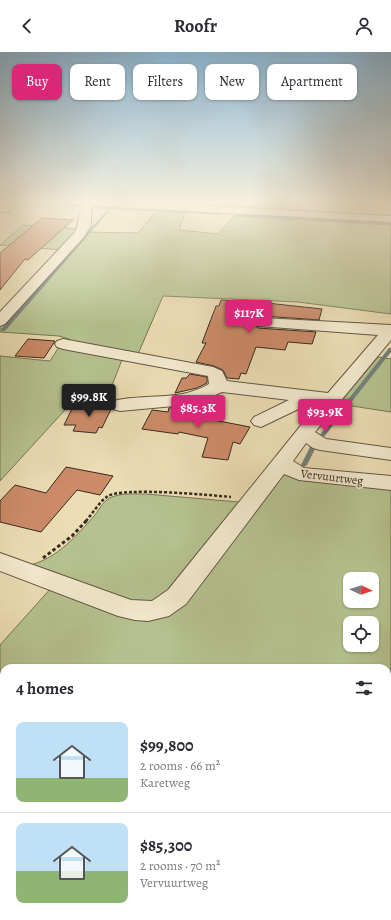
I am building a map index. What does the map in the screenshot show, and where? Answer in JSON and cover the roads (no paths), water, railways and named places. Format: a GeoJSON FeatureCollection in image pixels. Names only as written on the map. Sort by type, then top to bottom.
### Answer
{"type":"FeatureCollection","features":[{"type":"Feature","properties":{"kind":"street"},"geometry":{"type":"LineString","coordinates":[[0,321],[72,243]]}},
{"type":"Feature","properties":{"kind":"street"},"geometry":{"type":"LineString","coordinates":[[263,323],[391,330]]}},
{"type":"Feature","properties":{"kind":"street"},"geometry":{"type":"LineString","coordinates":[[6,564],[128,609],[139,611],[158,611],[168,606],[177,597],[304,433],[391,330]]}},
{"type":"Feature","properties":{"kind":"street"},"geometry":{"type":"LineString","coordinates":[[63,344],[134,356],[162,363],[213,372],[216,375],[219,386]]}},
{"type":"Feature","properties":{"kind":"street"},"geometry":{"type":"LineString","coordinates":[[120,405],[182,400],[212,391],[219,386],[333,400]]}},
{"type":"Feature","properties":{"kind":"street"},"geometry":{"type":"LineString","coordinates":[[261,421],[309,396]]}},
{"type":"Feature","properties":{"kind":"street"},"geometry":{"type":"LineString","coordinates":[[304,433],[320,444],[391,454]]}},
{"type":"Feature","properties":{"kind":"street","name":"Vervuurtweg"},"geometry":{"type":"LineString","coordinates":[[281,463],[299,474],[391,483]]}},
{"type":"Feature","properties":{"kind":"waterway"},"geometry":{"type":"LineString","coordinates":[[3,330],[80,243]]}},
{"type":"Feature","properties":{"kind":"waterway"},"geometry":{"type":"LineString","coordinates":[[321,437],[391,349]]}},
{"type":"Feature","properties":{"kind":"waterway"},"geometry":{"type":"LineString","coordinates":[[304,465],[313,447]]}}]}
